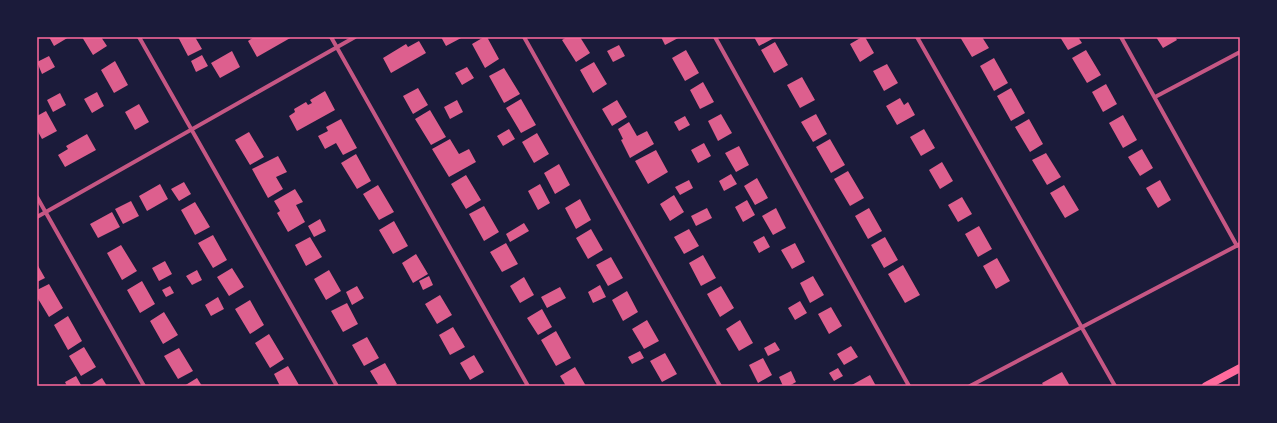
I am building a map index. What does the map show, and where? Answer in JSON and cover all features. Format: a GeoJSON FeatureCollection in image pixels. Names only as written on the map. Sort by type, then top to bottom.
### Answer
{"type":"FeatureCollection","features":[{"type":"Feature","properties":{"kind":"main road"},"geometry":{"type":"LineString","coordinates":[[1206,386],[1240,368]]}},
{"type":"Feature","properties":{"kind":"street"},"geometry":{"type":"LineString","coordinates":[[139,37],[337,386]]}},
{"type":"Feature","properties":{"kind":"street"},"geometry":{"type":"LineString","coordinates":[[332,37],[528,386]]}},
{"type":"Feature","properties":{"kind":"street"},"geometry":{"type":"LineString","coordinates":[[37,217],[355,37]]}},
{"type":"Feature","properties":{"kind":"street"},"geometry":{"type":"LineString","coordinates":[[524,37],[720,386]]}},
{"type":"Feature","properties":{"kind":"street"},"geometry":{"type":"LineString","coordinates":[[714,37],[909,386]]}},
{"type":"Feature","properties":{"kind":"street"},"geometry":{"type":"LineString","coordinates":[[917,37],[1115,386]]}},
{"type":"Feature","properties":{"kind":"street"},"geometry":{"type":"LineString","coordinates":[[970,386],[1239,245],[1121,37]]}},
{"type":"Feature","properties":{"kind":"street"},"geometry":{"type":"LineString","coordinates":[[1155,97],[1240,52]]}},
{"type":"Feature","properties":{"kind":"street"},"geometry":{"type":"LineString","coordinates":[[37,197],[144,386]]}},
{"type":"Feature","properties":{"kind":"building"},"geometry":{"type":"Polygon","coordinates":[[[49,37],[69,37],[54,46],[49,37]]]}},
{"type":"Feature","properties":{"kind":"building"},"geometry":{"type":"Polygon","coordinates":[[[82,37],[101,37],[107,46],[93,55],[82,37]]]}},
{"type":"Feature","properties":{"kind":"building"},"geometry":{"type":"Polygon","coordinates":[[[178,37],[195,37],[202,49],[188,56],[178,37]]]}},
{"type":"Feature","properties":{"kind":"building"},"geometry":{"type":"Polygon","coordinates":[[[254,37],[292,37],[257,57],[248,41],[254,37]]]}},
{"type":"Feature","properties":{"kind":"building"},"geometry":{"type":"Polygon","coordinates":[[[441,37],[463,37],[446,46],[441,37]]]}},
{"type":"Feature","properties":{"kind":"building"},"geometry":{"type":"Polygon","coordinates":[[[484,37],[487,37],[499,59],[485,68],[472,44],[484,37]]]}},
{"type":"Feature","properties":{"kind":"building"},"geometry":{"type":"Polygon","coordinates":[[[567,37],[580,37],[590,53],[576,62],[562,40],[567,37]]]}},
{"type":"Feature","properties":{"kind":"building"},"geometry":{"type":"Polygon","coordinates":[[[661,37],[680,37],[665,45],[661,37]]]}},
{"type":"Feature","properties":{"kind":"building"},"geometry":{"type":"Polygon","coordinates":[[[754,37],[773,37],[774,38],[759,46],[754,37]]]}},
{"type":"Feature","properties":{"kind":"building"},"geometry":{"type":"Polygon","coordinates":[[[862,37],[865,37],[874,53],[860,62],[850,44],[862,37]]]}},
{"type":"Feature","properties":{"kind":"building"},"geometry":{"type":"Polygon","coordinates":[[[960,37],[982,37],[989,48],[972,57],[960,37]]]}},
{"type":"Feature","properties":{"kind":"building"},"geometry":{"type":"Polygon","coordinates":[[[1060,37],[1078,37],[1082,43],[1068,50],[1060,37]]]}},
{"type":"Feature","properties":{"kind":"building"},"geometry":{"type":"Polygon","coordinates":[[[1156,37],[1175,37],[1177,40],[1163,48],[1156,37]]]}},
{"type":"Feature","properties":{"kind":"building"},"geometry":{"type":"Polygon","coordinates":[[[419,41],[426,53],[391,73],[383,58],[406,44],[408,47],[419,41]]]}},
{"type":"Feature","properties":{"kind":"building"},"geometry":{"type":"Polygon","coordinates":[[[775,42],[788,65],[774,73],[761,50],[775,42]]]}},
{"type":"Feature","properties":{"kind":"building"},"geometry":{"type":"Polygon","coordinates":[[[619,45],[625,56],[613,62],[607,51],[619,45]]]}},
{"type":"Feature","properties":{"kind":"building"},"geometry":{"type":"Polygon","coordinates":[[[686,50],[699,73],[685,81],[672,58],[686,50]]]}},
{"type":"Feature","properties":{"kind":"building"},"geometry":{"type":"Polygon","coordinates":[[[1086,50],[1101,75],[1087,83],[1072,58],[1086,50]]]}},
{"type":"Feature","properties":{"kind":"building"},"geometry":{"type":"Polygon","coordinates":[[[232,51],[240,67],[220,78],[211,63],[232,51]]]}},
{"type":"Feature","properties":{"kind":"building"},"geometry":{"type":"Polygon","coordinates":[[[202,55],[208,66],[196,72],[191,61],[202,55]]]}},
{"type":"Feature","properties":{"kind":"building"},"geometry":{"type":"Polygon","coordinates":[[[49,56],[55,67],[42,74],[37,62],[49,56]]]}},
{"type":"Feature","properties":{"kind":"building"},"geometry":{"type":"Polygon","coordinates":[[[994,58],[1008,83],[994,91],[980,66],[994,58]]]}},
{"type":"Feature","properties":{"kind":"building"},"geometry":{"type":"Polygon","coordinates":[[[115,61],[128,85],[114,93],[101,70],[115,61]]]}},
{"type":"Feature","properties":{"kind":"building"},"geometry":{"type":"Polygon","coordinates":[[[594,62],[607,84],[593,93],[580,70],[594,62]]]}},
{"type":"Feature","properties":{"kind":"building"},"geometry":{"type":"Polygon","coordinates":[[[887,64],[898,83],[884,91],[873,71],[887,64]]]}},
{"type":"Feature","properties":{"kind":"building"},"geometry":{"type":"Polygon","coordinates":[[[467,67],[474,78],[462,85],[455,73],[467,67]]]}},
{"type":"Feature","properties":{"kind":"building"},"geometry":{"type":"Polygon","coordinates":[[[504,68],[520,94],[504,103],[489,76],[504,68]]]}},
{"type":"Feature","properties":{"kind":"building"},"geometry":{"type":"Polygon","coordinates":[[[802,77],[815,100],[800,108],[787,85],[802,77]]]}},
{"type":"Feature","properties":{"kind":"building"},"geometry":{"type":"Polygon","coordinates":[[[703,82],[714,102],[700,109],[690,90],[703,82]]]}},
{"type":"Feature","properties":{"kind":"building"},"geometry":{"type":"Polygon","coordinates":[[[1106,84],[1117,104],[1103,112],[1092,92],[1106,84]]]}},
{"type":"Feature","properties":{"kind":"building"},"geometry":{"type":"Polygon","coordinates":[[[418,88],[428,105],[413,114],[403,96],[418,88]]]}},
{"type":"Feature","properties":{"kind":"building"},"geometry":{"type":"Polygon","coordinates":[[[1011,88],[1025,113],[1011,121],[997,96],[1011,88]]]}},
{"type":"Feature","properties":{"kind":"building"},"geometry":{"type":"Polygon","coordinates":[[[325,91],[335,110],[297,131],[289,116],[295,112],[294,109],[306,102],[308,105],[312,103],[310,100],[325,91]]]}},
{"type":"Feature","properties":{"kind":"building"},"geometry":{"type":"Polygon","coordinates":[[[97,92],[104,106],[92,113],[84,99],[97,92]]]}},
{"type":"Feature","properties":{"kind":"building"},"geometry":{"type":"Polygon","coordinates":[[[60,93],[66,105],[53,112],[47,100],[60,93]]]}},
{"type":"Feature","properties":{"kind":"building"},"geometry":{"type":"Polygon","coordinates":[[[900,98],[904,105],[908,102],[915,115],[897,125],[886,106],[900,98]]]}},
{"type":"Feature","properties":{"kind":"building"},"geometry":{"type":"Polygon","coordinates":[[[521,99],[536,125],[521,133],[506,108],[521,99]]]}},
{"type":"Feature","properties":{"kind":"building"},"geometry":{"type":"Polygon","coordinates":[[[457,100],[463,112],[450,119],[444,107],[457,100]]]}},
{"type":"Feature","properties":{"kind":"building"},"geometry":{"type":"Polygon","coordinates":[[[617,100],[627,117],[612,126],[602,109],[617,100]]]}},
{"type":"Feature","properties":{"kind":"building"},"geometry":{"type":"Polygon","coordinates":[[[139,104],[149,122],[135,130],[125,112],[139,104]]]}},
{"type":"Feature","properties":{"kind":"building"},"geometry":{"type":"Polygon","coordinates":[[[430,110],[446,137],[431,145],[415,119],[430,110]]]}},
{"type":"Feature","properties":{"kind":"building"},"geometry":{"type":"Polygon","coordinates":[[[46,111],[57,131],[42,139],[37,130],[37,116],[46,111]]]}},
{"type":"Feature","properties":{"kind":"building"},"geometry":{"type":"Polygon","coordinates":[[[721,114],[732,133],[718,141],[708,121],[721,114]]]}},
{"type":"Feature","properties":{"kind":"building"},"geometry":{"type":"Polygon","coordinates":[[[816,114],[827,134],[813,142],[801,122],[816,114]]]}},
{"type":"Feature","properties":{"kind":"building"},"geometry":{"type":"Polygon","coordinates":[[[1123,115],[1137,140],[1123,148],[1109,123],[1123,115]]]}},
{"type":"Feature","properties":{"kind":"building"},"geometry":{"type":"Polygon","coordinates":[[[685,116],[690,125],[679,131],[674,122],[685,116]]]}},
{"type":"Feature","properties":{"kind":"building"},"geometry":{"type":"Polygon","coordinates":[[[341,119],[357,148],[343,155],[336,143],[325,149],[318,136],[328,131],[326,127],[341,119]]]}},
{"type":"Feature","properties":{"kind":"building"},"geometry":{"type":"Polygon","coordinates":[[[1029,119],[1043,144],[1030,152],[1015,127],[1029,119]]]}},
{"type":"Feature","properties":{"kind":"building"},"geometry":{"type":"Polygon","coordinates":[[[629,122],[637,136],[647,131],[654,144],[630,158],[621,140],[623,139],[618,129],[629,122]]]}},
{"type":"Feature","properties":{"kind":"building"},"geometry":{"type":"Polygon","coordinates":[[[509,129],[515,139],[503,146],[497,136],[509,129]]]}},
{"type":"Feature","properties":{"kind":"building"},"geometry":{"type":"Polygon","coordinates":[[[924,129],[935,148],[921,156],[910,137],[924,129]]]}},
{"type":"Feature","properties":{"kind":"building"},"geometry":{"type":"Polygon","coordinates":[[[249,132],[264,157],[250,165],[235,140],[249,132]]]}},
{"type":"Feature","properties":{"kind":"building"},"geometry":{"type":"Polygon","coordinates":[[[537,133],[549,154],[534,163],[522,142],[537,133]]]}},
{"type":"Feature","properties":{"kind":"building"},"geometry":{"type":"Polygon","coordinates":[[[87,134],[96,150],[65,167],[58,155],[68,149],[66,146],[87,134]]]}},
{"type":"Feature","properties":{"kind":"building"},"geometry":{"type":"Polygon","coordinates":[[[450,139],[459,154],[469,149],[476,162],[449,177],[432,149],[450,139]]]}},
{"type":"Feature","properties":{"kind":"building"},"geometry":{"type":"Polygon","coordinates":[[[830,139],[845,165],[831,173],[816,147],[830,139]]]}},
{"type":"Feature","properties":{"kind":"building"},"geometry":{"type":"Polygon","coordinates":[[[704,143],[711,156],[698,163],[691,150],[704,143]]]}},
{"type":"Feature","properties":{"kind":"building"},"geometry":{"type":"Polygon","coordinates":[[[739,146],[749,165],[736,172],[725,153],[739,146]]]}},
{"type":"Feature","properties":{"kind":"building"},"geometry":{"type":"Polygon","coordinates":[[[1142,149],[1153,168],[1140,176],[1128,157],[1142,149]]]}},
{"type":"Feature","properties":{"kind":"building"},"geometry":{"type":"Polygon","coordinates":[[[656,150],[668,172],[648,184],[635,161],[656,150]]]}},
{"type":"Feature","properties":{"kind":"building"},"geometry":{"type":"Polygon","coordinates":[[[1046,153],[1061,177],[1047,185],[1032,160],[1046,153]]]}},
{"type":"Feature","properties":{"kind":"building"},"geometry":{"type":"Polygon","coordinates":[[[356,154],[371,181],[357,189],[341,163],[356,154]]]}},
{"type":"Feature","properties":{"kind":"building"},"geometry":{"type":"Polygon","coordinates":[[[278,156],[287,172],[276,177],[283,189],[268,198],[252,169],[278,156]]]}},
{"type":"Feature","properties":{"kind":"building"},"geometry":{"type":"Polygon","coordinates":[[[942,162],[953,181],[940,189],[929,170],[942,162]]]}},
{"type":"Feature","properties":{"kind":"building"},"geometry":{"type":"Polygon","coordinates":[[[559,164],[570,185],[555,194],[544,173],[559,164]]]}},
{"type":"Feature","properties":{"kind":"building"},"geometry":{"type":"Polygon","coordinates":[[[848,171],[864,198],[850,206],[834,179],[848,171]]]}},
{"type":"Feature","properties":{"kind":"building"},"geometry":{"type":"Polygon","coordinates":[[[731,174],[737,184],[724,191],[719,181],[731,174]]]}},
{"type":"Feature","properties":{"kind":"building"},"geometry":{"type":"Polygon","coordinates":[[[466,175],[481,200],[466,209],[451,184],[466,175]]]}},
{"type":"Feature","properties":{"kind":"building"},"geometry":{"type":"Polygon","coordinates":[[[757,178],[768,198],[755,205],[744,186],[757,178]]]}},
{"type":"Feature","properties":{"kind":"building"},"geometry":{"type":"Polygon","coordinates":[[[689,180],[693,188],[680,195],[675,187],[689,180]]]}},
{"type":"Feature","properties":{"kind":"building"},"geometry":{"type":"Polygon","coordinates":[[[1160,180],[1171,200],[1158,208],[1146,188],[1160,180]]]}},
{"type":"Feature","properties":{"kind":"building"},"geometry":{"type":"Polygon","coordinates":[[[184,182],[191,194],[179,201],[171,189],[184,182]]]}},
{"type":"Feature","properties":{"kind":"building"},"geometry":{"type":"Polygon","coordinates":[[[160,184],[168,199],[147,211],[139,196],[160,184]]]}},
{"type":"Feature","properties":{"kind":"building"},"geometry":{"type":"Polygon","coordinates":[[[540,184],[550,203],[538,210],[528,191],[540,184]]]}},
{"type":"Feature","properties":{"kind":"building"},"geometry":{"type":"Polygon","coordinates":[[[378,185],[394,212],[379,220],[363,194],[378,185]]]}},
{"type":"Feature","properties":{"kind":"building"},"geometry":{"type":"Polygon","coordinates":[[[1064,185],[1079,210],[1065,218],[1050,193],[1064,185]]]}},
{"type":"Feature","properties":{"kind":"building"},"geometry":{"type":"Polygon","coordinates":[[[295,189],[303,202],[296,205],[305,222],[288,232],[277,213],[280,211],[274,201],[295,189]]]}},
{"type":"Feature","properties":{"kind":"building"},"geometry":{"type":"Polygon","coordinates":[[[674,195],[684,212],[670,221],[660,204],[674,195]]]}},
{"type":"Feature","properties":{"kind":"building"},"geometry":{"type":"Polygon","coordinates":[[[962,197],[972,214],[958,222],[948,205],[962,197]]]}},
{"type":"Feature","properties":{"kind":"building"},"geometry":{"type":"Polygon","coordinates":[[[580,199],[591,220],[576,229],[565,208],[580,199]]]}},
{"type":"Feature","properties":{"kind":"building"},"geometry":{"type":"Polygon","coordinates":[[[747,200],[755,215],[743,222],[735,207],[747,200]]]}},
{"type":"Feature","properties":{"kind":"building"},"geometry":{"type":"Polygon","coordinates":[[[131,201],[139,216],[123,224],[115,209],[131,201]]]}},
{"type":"Feature","properties":{"kind":"building"},"geometry":{"type":"Polygon","coordinates":[[[195,202],[210,227],[195,235],[181,210],[195,202]]]}},
{"type":"Feature","properties":{"kind":"building"},"geometry":{"type":"Polygon","coordinates":[[[484,206],[499,232],[484,241],[469,214],[484,206]]]}},
{"type":"Feature","properties":{"kind":"building"},"geometry":{"type":"Polygon","coordinates":[[[707,208],[712,218],[696,226],[691,216],[707,208]]]}},
{"type":"Feature","properties":{"kind":"building"},"geometry":{"type":"Polygon","coordinates":[[[776,208],[786,228],[773,235],[762,216],[776,208]]]}},
{"type":"Feature","properties":{"kind":"building"},"geometry":{"type":"Polygon","coordinates":[[[869,208],[882,231],[868,239],[855,216],[869,208]]]}},
{"type":"Feature","properties":{"kind":"building"},"geometry":{"type":"Polygon","coordinates":[[[112,212],[120,227],[98,238],[90,224],[112,212]]]}},
{"type":"Feature","properties":{"kind":"building"},"geometry":{"type":"Polygon","coordinates":[[[320,219],[326,231],[314,237],[308,226],[320,219]]]}},
{"type":"Feature","properties":{"kind":"building"},"geometry":{"type":"Polygon","coordinates":[[[394,221],[408,246],[393,254],[379,230],[394,221]]]}},
{"type":"Feature","properties":{"kind":"building"},"geometry":{"type":"Polygon","coordinates":[[[524,223],[529,231],[510,242],[506,234],[524,223]]]}},
{"type":"Feature","properties":{"kind":"building"},"geometry":{"type":"Polygon","coordinates":[[[979,226],[992,249],[978,257],[965,234],[979,226]]]}},
{"type":"Feature","properties":{"kind":"building"},"geometry":{"type":"Polygon","coordinates":[[[591,229],[603,250],[588,259],[576,238],[591,229]]]}},
{"type":"Feature","properties":{"kind":"building"},"geometry":{"type":"Polygon","coordinates":[[[689,229],[699,246],[684,254],[674,237],[689,229]]]}},
{"type":"Feature","properties":{"kind":"building"},"geometry":{"type":"Polygon","coordinates":[[[213,235],[227,260],[213,268],[198,243],[213,235]]]}},
{"type":"Feature","properties":{"kind":"building"},"geometry":{"type":"Polygon","coordinates":[[[764,236],[770,247],[759,253],[753,242],[764,236]]]}},
{"type":"Feature","properties":{"kind":"building"},"geometry":{"type":"Polygon","coordinates":[[[310,237],[322,257],[306,266],[295,245],[310,237]]]}},
{"type":"Feature","properties":{"kind":"building"},"geometry":{"type":"Polygon","coordinates":[[[885,237],[898,260],[884,268],[871,245],[885,237]]]}},
{"type":"Feature","properties":{"kind":"building"},"geometry":{"type":"Polygon","coordinates":[[[506,243],[518,264],[502,272],[490,252],[506,243]]]}},
{"type":"Feature","properties":{"kind":"building"},"geometry":{"type":"Polygon","coordinates":[[[795,243],[805,262],[792,269],[781,250],[795,243]]]}},
{"type":"Feature","properties":{"kind":"building"},"geometry":{"type":"Polygon","coordinates":[[[121,245],[137,271],[122,280],[107,253],[121,245]]]}},
{"type":"Feature","properties":{"kind":"building"},"geometry":{"type":"Polygon","coordinates":[[[416,254],[428,274],[413,283],[402,263],[416,254]]]}},
{"type":"Feature","properties":{"kind":"building"},"geometry":{"type":"Polygon","coordinates":[[[703,255],[716,278],[701,286],[689,263],[703,255]]]}},
{"type":"Feature","properties":{"kind":"building"},"geometry":{"type":"Polygon","coordinates":[[[611,257],[623,278],[608,286],[596,265],[611,257]]]}},
{"type":"Feature","properties":{"kind":"building"},"geometry":{"type":"Polygon","coordinates":[[[997,258],[1010,281],[996,289],[983,266],[997,258]]]}},
{"type":"Feature","properties":{"kind":"building"},"geometry":{"type":"Polygon","coordinates":[[[165,261],[172,274],[159,281],[152,268],[165,261]]]}},
{"type":"Feature","properties":{"kind":"building"},"geometry":{"type":"Polygon","coordinates":[[[37,264],[45,278],[37,282],[37,264]]]}},
{"type":"Feature","properties":{"kind":"building"},"geometry":{"type":"Polygon","coordinates":[[[903,265],[920,295],[905,303],[888,274],[903,265]]]}},
{"type":"Feature","properties":{"kind":"building"},"geometry":{"type":"Polygon","coordinates":[[[232,268],[244,287],[229,296],[217,277],[232,268]]]}},
{"type":"Feature","properties":{"kind":"building"},"geometry":{"type":"Polygon","coordinates":[[[197,270],[202,280],[192,285],[186,276],[197,270]]]}},
{"type":"Feature","properties":{"kind":"building"},"geometry":{"type":"Polygon","coordinates":[[[329,270],[341,291],[326,300],[314,279],[329,270]]]}},
{"type":"Feature","properties":{"kind":"building"},"geometry":{"type":"Polygon","coordinates":[[[429,276],[433,285],[423,290],[419,281],[429,276]]]}},
{"type":"Feature","properties":{"kind":"building"},"geometry":{"type":"Polygon","coordinates":[[[813,276],[824,295],[810,303],[800,283],[813,276]]]}},
{"type":"Feature","properties":{"kind":"building"},"geometry":{"type":"Polygon","coordinates":[[[524,277],[534,295],[520,303],[510,286],[524,277]]]}},
{"type":"Feature","properties":{"kind":"building"},"geometry":{"type":"Polygon","coordinates":[[[142,281],[155,304],[140,313],[127,290],[142,281]]]}},
{"type":"Feature","properties":{"kind":"building"},"geometry":{"type":"Polygon","coordinates":[[[49,284],[63,308],[49,317],[37,297],[37,290],[49,284]]]}},
{"type":"Feature","properties":{"kind":"building"},"geometry":{"type":"Polygon","coordinates":[[[600,285],[606,297],[593,303],[588,292],[600,285]]]}},
{"type":"Feature","properties":{"kind":"building"},"geometry":{"type":"Polygon","coordinates":[[[170,286],[174,293],[166,297],[162,290],[170,286]]]}},
{"type":"Feature","properties":{"kind":"building"},"geometry":{"type":"Polygon","coordinates":[[[357,286],[364,298],[352,305],[346,292],[357,286]]]}},
{"type":"Feature","properties":{"kind":"building"},"geometry":{"type":"Polygon","coordinates":[[[721,286],[734,308],[720,317],[707,294],[721,286]]]}},
{"type":"Feature","properties":{"kind":"building"},"geometry":{"type":"Polygon","coordinates":[[[560,287],[566,298],[547,308],[541,297],[560,287]]]}},
{"type":"Feature","properties":{"kind":"building"},"geometry":{"type":"Polygon","coordinates":[[[627,291],[638,312],[623,321],[612,300],[627,291]]]}},
{"type":"Feature","properties":{"kind":"building"},"geometry":{"type":"Polygon","coordinates":[[[440,295],[452,315],[437,324],[425,304],[440,295]]]}},
{"type":"Feature","properties":{"kind":"building"},"geometry":{"type":"Polygon","coordinates":[[[218,297],[224,309],[211,316],[205,305],[218,297]]]}},
{"type":"Feature","properties":{"kind":"building"},"geometry":{"type":"Polygon","coordinates":[[[250,300],[264,325],[250,334],[235,309],[250,300]]]}},
{"type":"Feature","properties":{"kind":"building"},"geometry":{"type":"Polygon","coordinates":[[[800,301],[807,313],[795,320],[788,308],[800,301]]]}},
{"type":"Feature","properties":{"kind":"building"},"geometry":{"type":"Polygon","coordinates":[[[347,303],[358,324],[343,332],[331,311],[347,303]]]}},
{"type":"Feature","properties":{"kind":"building"},"geometry":{"type":"Polygon","coordinates":[[[831,307],[842,326],[829,334],[818,314],[831,307]]]}},
{"type":"Feature","properties":{"kind":"building"},"geometry":{"type":"Polygon","coordinates":[[[542,309],[552,327],[538,335],[527,318],[542,309]]]}},
{"type":"Feature","properties":{"kind":"building"},"geometry":{"type":"Polygon","coordinates":[[[164,312],[178,335],[163,344],[150,321],[164,312]]]}},
{"type":"Feature","properties":{"kind":"building"},"geometry":{"type":"Polygon","coordinates":[[[68,316],[82,341],[68,350],[54,325],[68,316]]]}},
{"type":"Feature","properties":{"kind":"building"},"geometry":{"type":"Polygon","coordinates":[[[647,320],[659,341],[644,349],[632,329],[647,320]]]}},
{"type":"Feature","properties":{"kind":"building"},"geometry":{"type":"Polygon","coordinates":[[[740,320],[753,343],[739,351],[726,329],[740,320]]]}},
{"type":"Feature","properties":{"kind":"building"},"geometry":{"type":"Polygon","coordinates":[[[453,327],[465,347],[450,355],[439,335],[453,327]]]}},
{"type":"Feature","properties":{"kind":"building"},"geometry":{"type":"Polygon","coordinates":[[[556,331],[571,358],[556,366],[541,340],[556,331]]]}},
{"type":"Feature","properties":{"kind":"building"},"geometry":{"type":"Polygon","coordinates":[[[269,334],[284,359],[270,368],[255,343],[269,334]]]}},
{"type":"Feature","properties":{"kind":"building"},"geometry":{"type":"Polygon","coordinates":[[[367,337],[379,358],[364,366],[352,345],[367,337]]]}},
{"type":"Feature","properties":{"kind":"building"},"geometry":{"type":"Polygon","coordinates":[[[775,342],[780,350],[768,356],[764,348],[775,342]]]}},
{"type":"Feature","properties":{"kind":"building"},"geometry":{"type":"Polygon","coordinates":[[[851,346],[858,357],[844,365],[837,354],[851,346]]]}},
{"type":"Feature","properties":{"kind":"building"},"geometry":{"type":"Polygon","coordinates":[[[84,347],[96,367],[81,376],[69,356],[84,347]]]}},
{"type":"Feature","properties":{"kind":"building"},"geometry":{"type":"Polygon","coordinates":[[[179,348],[193,371],[178,379],[164,356],[179,348]]]}},
{"type":"Feature","properties":{"kind":"building"},"geometry":{"type":"Polygon","coordinates":[[[640,351],[644,358],[632,364],[628,357],[640,351]]]}},
{"type":"Feature","properties":{"kind":"building"},"geometry":{"type":"Polygon","coordinates":[[[665,353],[677,374],[662,382],[650,361],[665,353]]]}},
{"type":"Feature","properties":{"kind":"building"},"geometry":{"type":"Polygon","coordinates":[[[474,355],[484,372],[470,380],[460,363],[474,355]]]}},
{"type":"Feature","properties":{"kind":"building"},"geometry":{"type":"Polygon","coordinates":[[[763,358],[772,375],[758,383],[749,365],[763,358]]]}},
{"type":"Feature","properties":{"kind":"building"},"geometry":{"type":"Polygon","coordinates":[[[385,363],[397,384],[393,386],[379,386],[370,371],[385,363]]]}},
{"type":"Feature","properties":{"kind":"building"},"geometry":{"type":"Polygon","coordinates":[[[288,366],[299,385],[280,386],[274,374],[288,366]]]}},
{"type":"Feature","properties":{"kind":"building"},"geometry":{"type":"Polygon","coordinates":[[[575,367],[586,386],[566,386],[560,376],[575,367]]]}},
{"type":"Feature","properties":{"kind":"building"},"geometry":{"type":"Polygon","coordinates":[[[838,368],[843,376],[834,381],[829,373],[838,368]]]}},
{"type":"Feature","properties":{"kind":"building"},"geometry":{"type":"Polygon","coordinates":[[[791,371],[796,382],[789,386],[783,386],[779,377],[791,371]]]}},
{"type":"Feature","properties":{"kind":"building"},"geometry":{"type":"Polygon","coordinates":[[[1062,372],[1070,386],[1044,386],[1042,383],[1062,372]]]}},
{"type":"Feature","properties":{"kind":"building"},"geometry":{"type":"Polygon","coordinates":[[[870,375],[876,386],[850,386],[870,375]]]}},
{"type":"Feature","properties":{"kind":"building"},"geometry":{"type":"Polygon","coordinates":[[[76,376],[81,385],[67,386],[65,382],[76,376]]]}},
{"type":"Feature","properties":{"kind":"building"},"geometry":{"type":"Polygon","coordinates":[[[102,378],[107,386],[89,386],[102,378]]]}},
{"type":"Feature","properties":{"kind":"building"},"geometry":{"type":"Polygon","coordinates":[[[197,378],[202,386],[184,386],[197,378]]]}}]}
